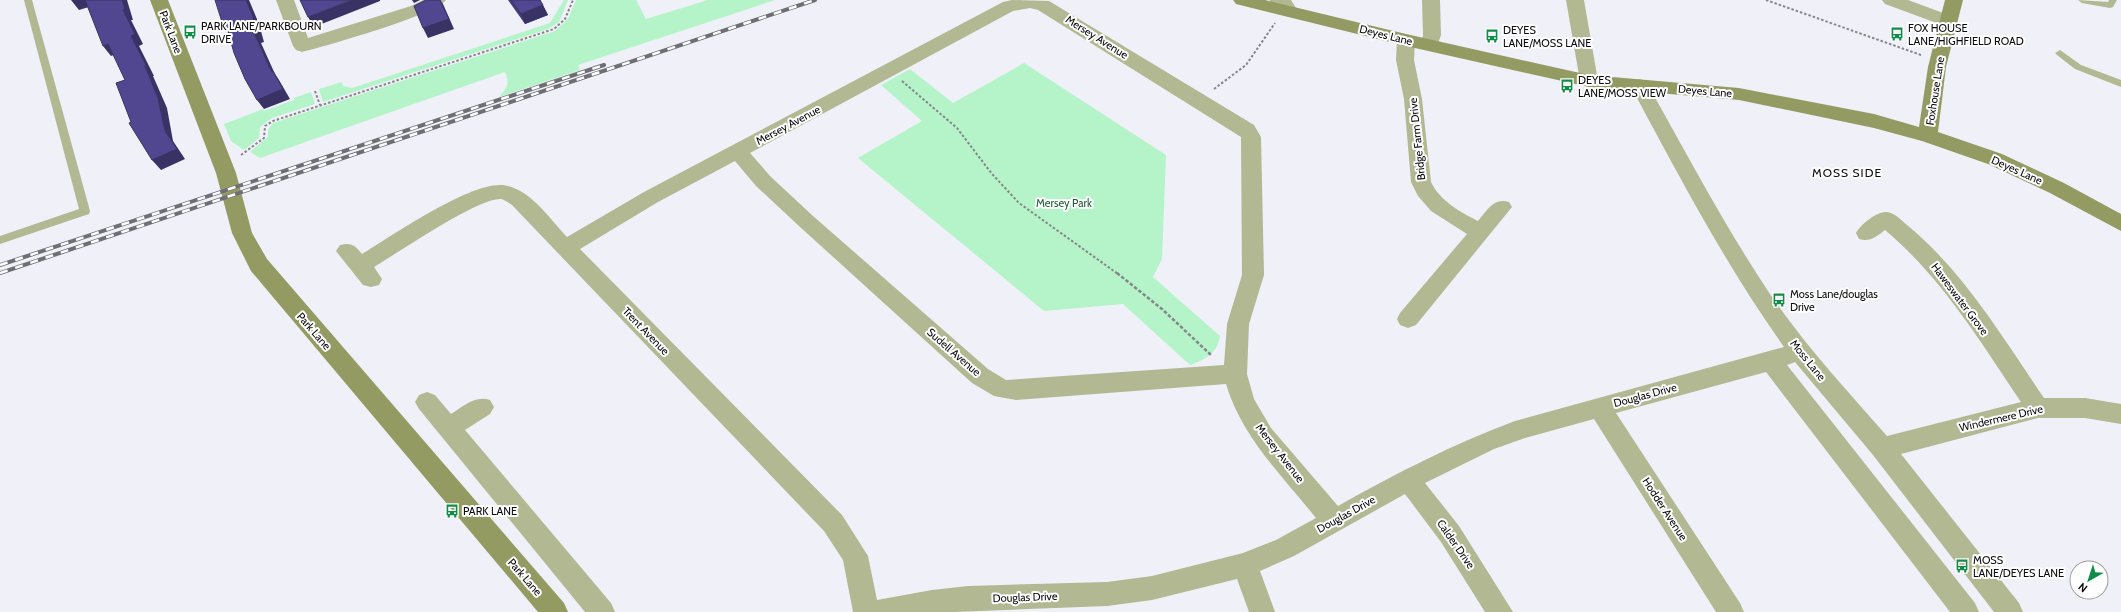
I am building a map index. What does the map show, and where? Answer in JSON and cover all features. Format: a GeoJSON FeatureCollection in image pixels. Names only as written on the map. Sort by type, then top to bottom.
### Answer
{"type":"FeatureCollection","features":[{"type":"Feature","properties":{"kind":"street","name":"Park Lane"},"geometry":{"type":"LineString","coordinates":[[159,0],[224,167],[242,233],[249,248],[270,278],[555,612]]}},
{"type":"Feature","properties":{"kind":"street"},"geometry":{"type":"LineString","coordinates":[[285,0],[302,46],[417,10],[437,0]]}},
{"type":"Feature","properties":{"kind":"street","name":"Deyes Lane"},"geometry":{"type":"LineString","coordinates":[[1242,0],[1281,11],[1589,81],[1739,94],[1786,102],[1874,121],[1928,136],[1995,159],[2029,174],[2121,223]]}},
{"type":"Feature","properties":{"kind":"street"},"geometry":{"type":"LineString","coordinates":[[1430,45],[1432,35],[1431,0]]}},
{"type":"Feature","properties":{"kind":"street"},"geometry":{"type":"LineString","coordinates":[[1575,0],[1589,81]]}},
{"type":"Feature","properties":{"kind":"street"},"geometry":{"type":"LineString","coordinates":[[1891,0],[1948,21]]}},
{"type":"Feature","properties":{"kind":"street","name":"Foxhouse Lane"},"geometry":{"type":"LineString","coordinates":[[1928,136],[1938,62],[1954,0]]}},
{"type":"Feature","properties":{"kind":"street","name":"Mersey Avenue"},"geometry":{"type":"LineString","coordinates":[[565,248],[651,197],[903,64],[1009,6],[1030,3],[1043,5],[1057,12],[1240,125],[1247,130],[1251,137],[1253,275],[1238,324],[1235,374],[1243,402],[1263,435],[1334,520]]}},
{"type":"Feature","properties":{"kind":"street","name":"Bridge Farm Drive"},"geometry":{"type":"LineString","coordinates":[[1406,40],[1405,60],[1413,99],[1421,182],[1424,192],[1431,200],[1460,221],[1481,232]]}},
{"type":"Feature","properties":{"kind":"street","name":"Moss Lane"},"geometry":{"type":"LineString","coordinates":[[1639,85],[1726,244],[1799,351],[1882,448],[2010,612]]}},
{"type":"Feature","properties":{"kind":"street","name":"Sudell Avenue"},"geometry":{"type":"LineString","coordinates":[[738,152],[763,181],[806,221],[980,376],[1002,390],[1121,384],[1235,374]]}},
{"type":"Feature","properties":{"kind":"street","name":"Trent Avenue"},"geometry":{"type":"LineString","coordinates":[[359,265],[474,198],[500,192],[508,193],[519,200],[833,523],[855,556],[866,612]]}},
{"type":"Feature","properties":{"kind":"street"},"geometry":{"type":"LineString","coordinates":[[1408,319],[1502,207]]}},
{"type":"Feature","properties":{"kind":"street","name":"Haweswater Grove"},"geometry":{"type":"LineString","coordinates":[[1866,233],[1886,220],[1922,250],[1956,291],[2038,408]]}},
{"type":"Feature","properties":{"kind":"street","name":"Douglas Drive"},"geometry":{"type":"LineString","coordinates":[[879,612],[932,602],[968,598],[1115,593],[1152,588],[1246,566],[1285,548],[1408,480],[1486,442],[1523,428],[1771,361],[1799,351]]}},
{"type":"Feature","properties":{"kind":"street"},"geometry":{"type":"LineString","coordinates":[[1771,361],[1966,612]]}},
{"type":"Feature","properties":{"kind":"street"},"geometry":{"type":"LineString","coordinates":[[427,402],[602,612]]}},
{"type":"Feature","properties":{"kind":"street"},"geometry":{"type":"LineString","coordinates":[[449,428],[482,407]]}},
{"type":"Feature","properties":{"kind":"street","name":"Hodder Avenue"},"geometry":{"type":"LineString","coordinates":[[1599,407],[1731,612]]}},
{"type":"Feature","properties":{"kind":"street","name":"Windermere Drive"},"geometry":{"type":"LineString","coordinates":[[1882,448],[2038,408],[2085,408],[2121,414]]}},
{"type":"Feature","properties":{"kind":"street","name":"Calder Drive"},"geometry":{"type":"LineString","coordinates":[[1408,480],[1450,534],[1500,612]]}},
{"type":"Feature","properties":{"kind":"street"},"geometry":{"type":"LineString","coordinates":[[1246,566],[1262,612]]}},
{"type":"Feature","properties":{"kind":"lane"},"geometry":{"type":"LineString","coordinates":[[0,240],[85,211],[28,0]]}},
{"type":"Feature","properties":{"kind":"lane"},"geometry":{"type":"LineString","coordinates":[[2082,0],[2110,5],[2113,0]]}},
{"type":"Feature","properties":{"kind":"lane"},"geometry":{"type":"LineString","coordinates":[[2060,53],[2078,67],[2121,84]]}},
{"type":"Feature","properties":{"kind":"path"},"geometry":{"type":"LineString","coordinates":[[224,167],[260,142],[264,138],[265,126],[273,120],[549,31],[562,23],[572,0]]}},
{"type":"Feature","properties":{"kind":"path"},"geometry":{"type":"LineString","coordinates":[[1766,0],[1938,62]]}},
{"type":"Feature","properties":{"kind":"path"},"geometry":{"type":"LineString","coordinates":[[1199,100],[1246,65],[1281,11]]}},
{"type":"Feature","properties":{"kind":"path"},"geometry":{"type":"LineString","coordinates":[[903,64],[898,77],[957,128],[992,174],[1019,203],[1050,227],[1098,259],[1162,308],[1192,339],[1235,374]]}},
{"type":"Feature","properties":{"kind":"path"},"geometry":{"type":"LineString","coordinates":[[315,91],[320,105]]}},
{"type":"Feature","properties":{"kind":"green space"},"geometry":{"type":"Polygon","coordinates":[[[564,0],[568,0],[559,22],[548,29],[323,102],[319,89],[342,82],[343,86],[352,88],[550,23],[564,0]]]}},
{"type":"Feature","properties":{"kind":"green space"},"geometry":{"type":"Polygon","coordinates":[[[576,0],[636,0],[646,19],[708,0],[775,0],[578,65],[580,70],[499,97],[507,86],[505,72],[260,158],[250,152],[268,137],[268,130],[273,123],[555,31],[568,19],[576,0]]]}},
{"type":"Feature","properties":{"kind":"green space","name":"Mersey Park"},"geometry":{"type":"Polygon","coordinates":[[[1024,63],[1166,155],[1162,259],[1153,277],[1220,336],[1219,342],[1213,352],[1206,358],[1190,365],[1123,304],[1044,311],[858,158],[922,121],[881,85],[910,69],[953,103],[1024,63]]]}},
{"type":"Feature","properties":{"kind":"green space"},"geometry":{"type":"Polygon","coordinates":[[[311,92],[315,104],[272,118],[260,127],[259,138],[244,150],[231,141],[224,124],[263,109],[264,111],[294,100],[294,98],[311,92]]]}},
{"type":"Feature","properties":{"kind":"building"},"geometry":{"type":"Polygon","coordinates":[[[85,0],[122,0],[125,9],[123,10],[135,34],[131,36],[146,65],[145,66],[158,98],[165,131],[177,149],[152,160],[129,123],[131,122],[116,83],[125,80],[108,44],[103,46],[85,0]]]}},
{"type":"Feature","properties":{"kind":"building"},"geometry":{"type":"Polygon","coordinates":[[[215,0],[246,0],[258,32],[254,33],[271,71],[273,71],[283,89],[257,100],[245,79],[234,53],[225,21],[222,22],[215,0]]]}},
{"type":"Feature","properties":{"kind":"building"},"geometry":{"type":"Polygon","coordinates":[[[300,0],[352,0],[308,17],[300,0]]]}},
{"type":"Feature","properties":{"kind":"building"},"geometry":{"type":"Polygon","coordinates":[[[426,0],[440,0],[449,19],[423,28],[414,6],[426,0]]]}},
{"type":"Feature","properties":{"kind":"building"},"geometry":{"type":"Polygon","coordinates":[[[511,0],[540,0],[543,5],[521,14],[511,0]]]}},
{"type":"Feature","properties":{"kind":"railway"},"geometry":{"type":"LineString","coordinates":[[0,273],[815,0]]}},
{"type":"Feature","properties":{"kind":"railway"},"geometry":{"type":"LineString","coordinates":[[0,265],[604,65]]}},
{"type":"Feature","properties":{"kind":"place","name":"PARK LANE/PARKBOURN DRIVE"},"geometry":{"type":"Point","coordinates":[190,32]}},
{"type":"Feature","properties":{"kind":"place","name":"FOX HOUSE LANE/HIGHFIELD ROAD"},"geometry":{"type":"Point","coordinates":[1897,34]}},
{"type":"Feature","properties":{"kind":"place","name":"DEYES LANE/MOSS LANE"},"geometry":{"type":"Point","coordinates":[1492,36]}},
{"type":"Feature","properties":{"kind":"place","name":"DEYES LANE/MOSS VIEW"},"geometry":{"type":"Point","coordinates":[1567,86]}},
{"type":"Feature","properties":{"kind":"place","name":"Moss Lane/douglas Drive"},"geometry":{"type":"Point","coordinates":[1779,300]}},
{"type":"Feature","properties":{"kind":"place","name":"PARK LANE"},"geometry":{"type":"Point","coordinates":[452,511]}},
{"type":"Feature","properties":{"kind":"place","name":"MOSS LANE/DEYES LANE"},"geometry":{"type":"Point","coordinates":[1962,566]}},
{"type":"Feature","properties":{"kind":"district","name":"MOSS SIDE"},"geometry":{"type":"Point","coordinates":[1847,173]}}]}
